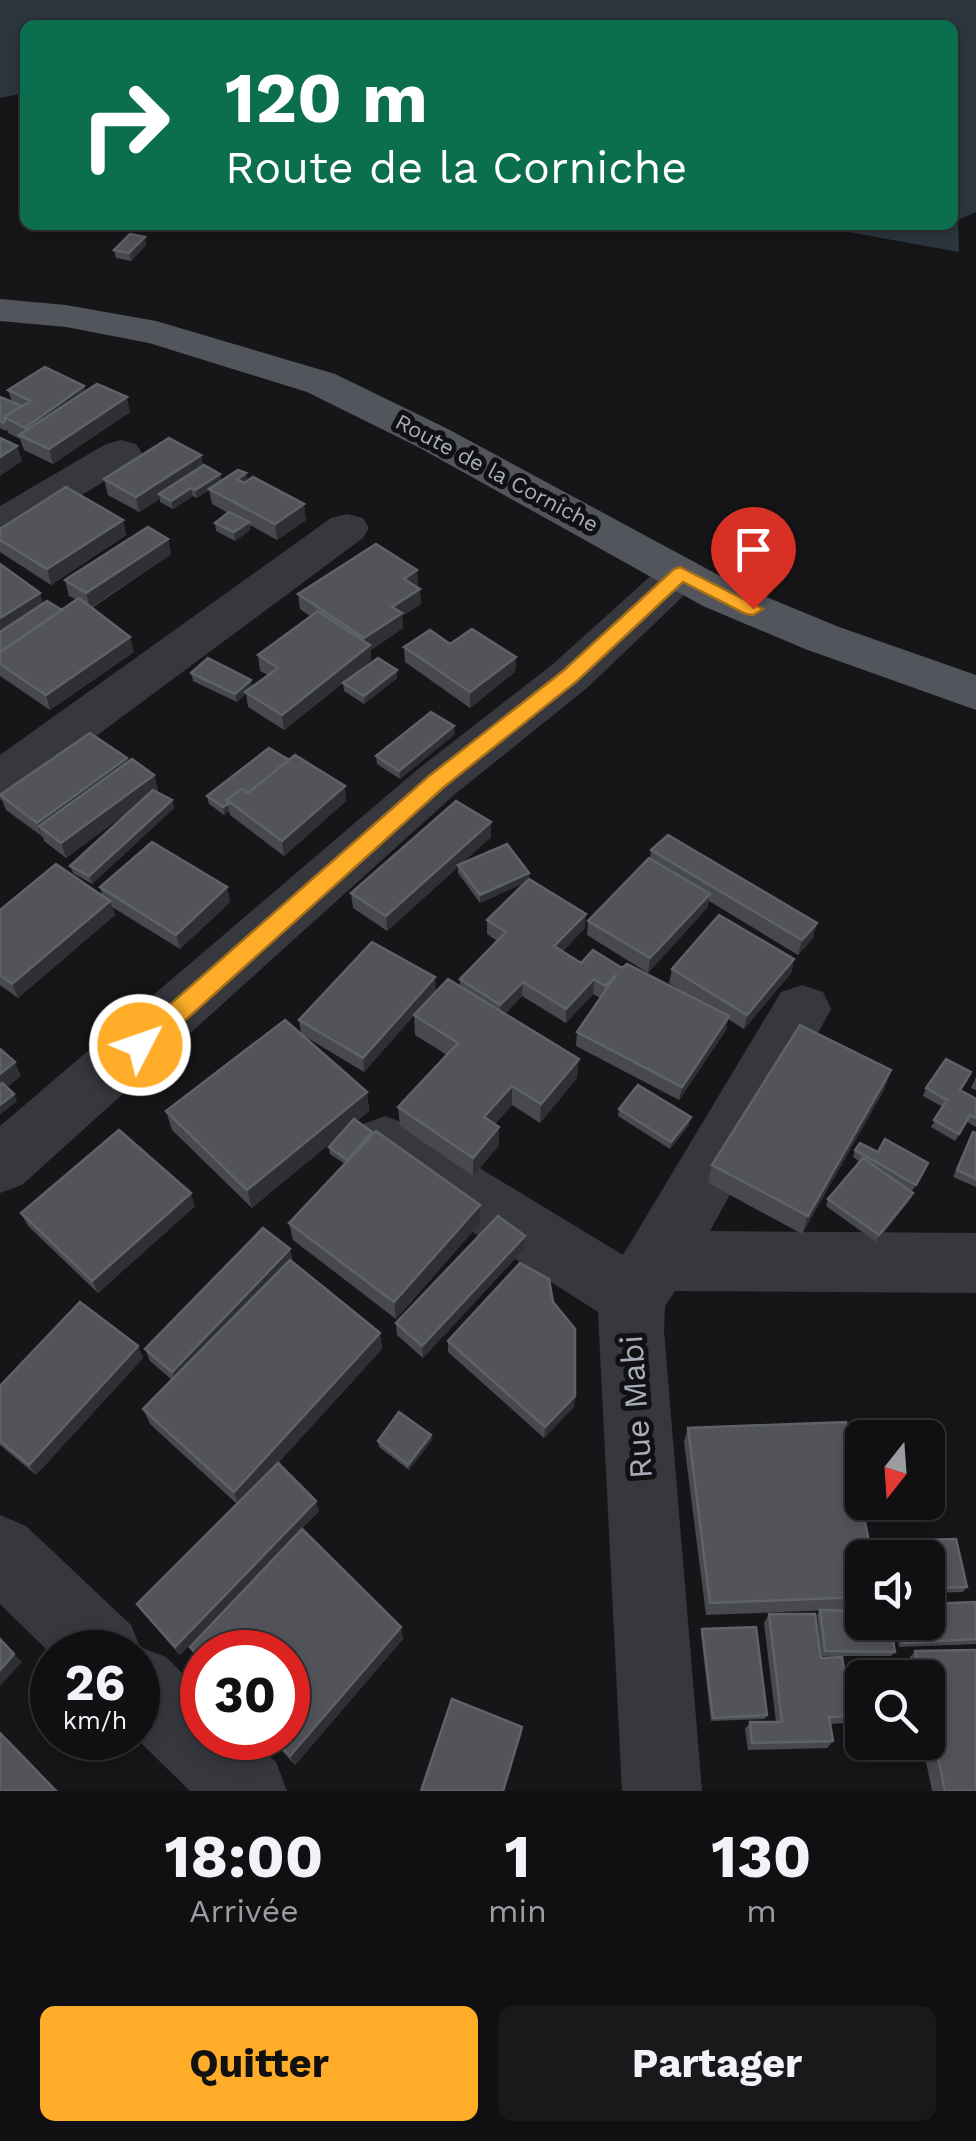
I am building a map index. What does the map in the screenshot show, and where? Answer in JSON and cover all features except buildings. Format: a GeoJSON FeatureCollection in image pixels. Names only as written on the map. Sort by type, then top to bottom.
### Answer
{"type":"FeatureCollection","features":[{"type":"Feature","properties":{"kind":"main road","name":"Route de la Corniche"},"geometry":{"type":"LineString","coordinates":[[0,290],[74,294],[178,312],[274,337],[379,382],[850,615],[976,660]]}},
{"type":"Feature","properties":{"kind":"main road","name":"Route de la Corniche"},"geometry":{"type":"LineString","coordinates":[[0,310],[66,316],[156,333],[321,384],[450,448],[719,594],[822,638],[976,693]]}},
{"type":"Feature","properties":{"kind":"street"},"geometry":{"type":"LineString","coordinates":[[0,526],[121,453]]}},
{"type":"Feature","properties":{"kind":"street"},"geometry":{"type":"LineString","coordinates":[[0,781],[346,528]]}},
{"type":"Feature","properties":{"kind":"street"},"geometry":{"type":"LineString","coordinates":[[0,1165],[436,782],[570,676],[680,573]]}},
{"type":"Feature","properties":{"kind":"street","name":"Rue Mabi"},"geometry":{"type":"LineString","coordinates":[[662,1791],[630,1331],[645,1279],[802,1009]]}},
{"type":"Feature","properties":{"kind":"street"},"geometry":{"type":"LineString","coordinates":[[385,1143],[645,1279],[976,1263]]}},
{"type":"Feature","properties":{"kind":"street"},"geometry":{"type":"LineString","coordinates":[[0,1552],[81,1630]]}},
{"type":"Feature","properties":{"kind":"street"},"geometry":{"type":"LineString","coordinates":[[160,1706],[247,1791]]}},
{"type":"Feature","properties":{"kind":"shaded area"},"geometry":{"type":"Polygon","coordinates":[[[0,0],[976,0],[976,212],[958,220],[958,20],[20,20],[20,94],[0,98],[0,0]]]}},
{"type":"Feature","properties":{"kind":"shaded area"},"geometry":{"type":"Polygon","coordinates":[[[958,220],[959,252],[822,230],[958,230],[958,220]]]}},
{"type":"Feature","properties":{"kind":"route"},"geometry":{"type":"LineString","coordinates":[[140,1045],[436,782],[570,676],[680,573],[753,609]]}}]}
